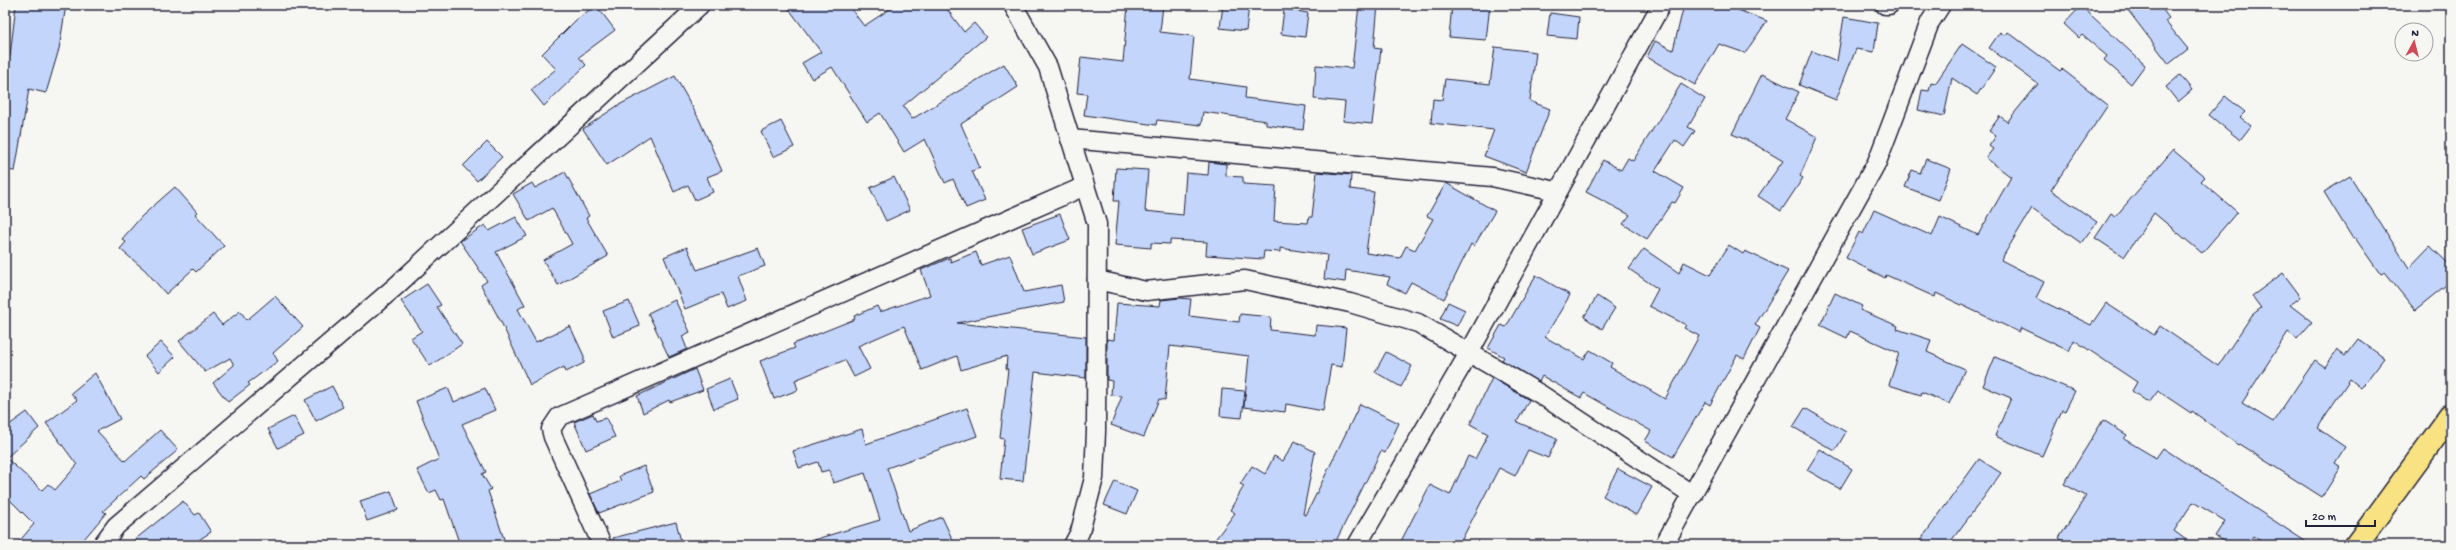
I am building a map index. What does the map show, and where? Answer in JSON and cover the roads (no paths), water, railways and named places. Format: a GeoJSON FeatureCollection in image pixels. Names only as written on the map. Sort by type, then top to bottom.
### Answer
{"type":"FeatureCollection","features":[{"type":"Feature","properties":{"kind":"highway"},"geometry":{"type":"LineString","coordinates":[[2356,545],[2451,415]]}},
{"type":"Feature","properties":{"kind":"street"},"geometry":{"type":"LineString","coordinates":[[102,545],[116,526],[395,287],[700,5]]}},
{"type":"Feature","properties":{"kind":"street"},"geometry":{"type":"LineString","coordinates":[[1013,5],[1048,68],[1097,224],[1096,431],[1094,478],[1080,532],[1072,545]]}},
{"type":"Feature","properties":{"kind":"street"},"geometry":{"type":"LineString","coordinates":[[1357,545],[1469,353],[1556,191],[1661,5]]}},
{"type":"Feature","properties":{"kind":"street"},"geometry":{"type":"LineString","coordinates":[[1664,545],[1877,162],[1930,22],[1941,5]]}},
{"type":"Feature","properties":{"kind":"street"},"geometry":{"type":"LineString","coordinates":[[1070,139],[1492,177],[1556,191]]}},
{"type":"Feature","properties":{"kind":"street"},"geometry":{"type":"LineString","coordinates":[[602,545],[553,437],[551,429],[559,417],[1085,186]]}},
{"type":"Feature","properties":{"kind":"street"},"geometry":{"type":"LineString","coordinates":[[1097,280],[1146,291],[1245,280],[1350,303],[1418,323],[1540,394],[1693,495]]}}]}
